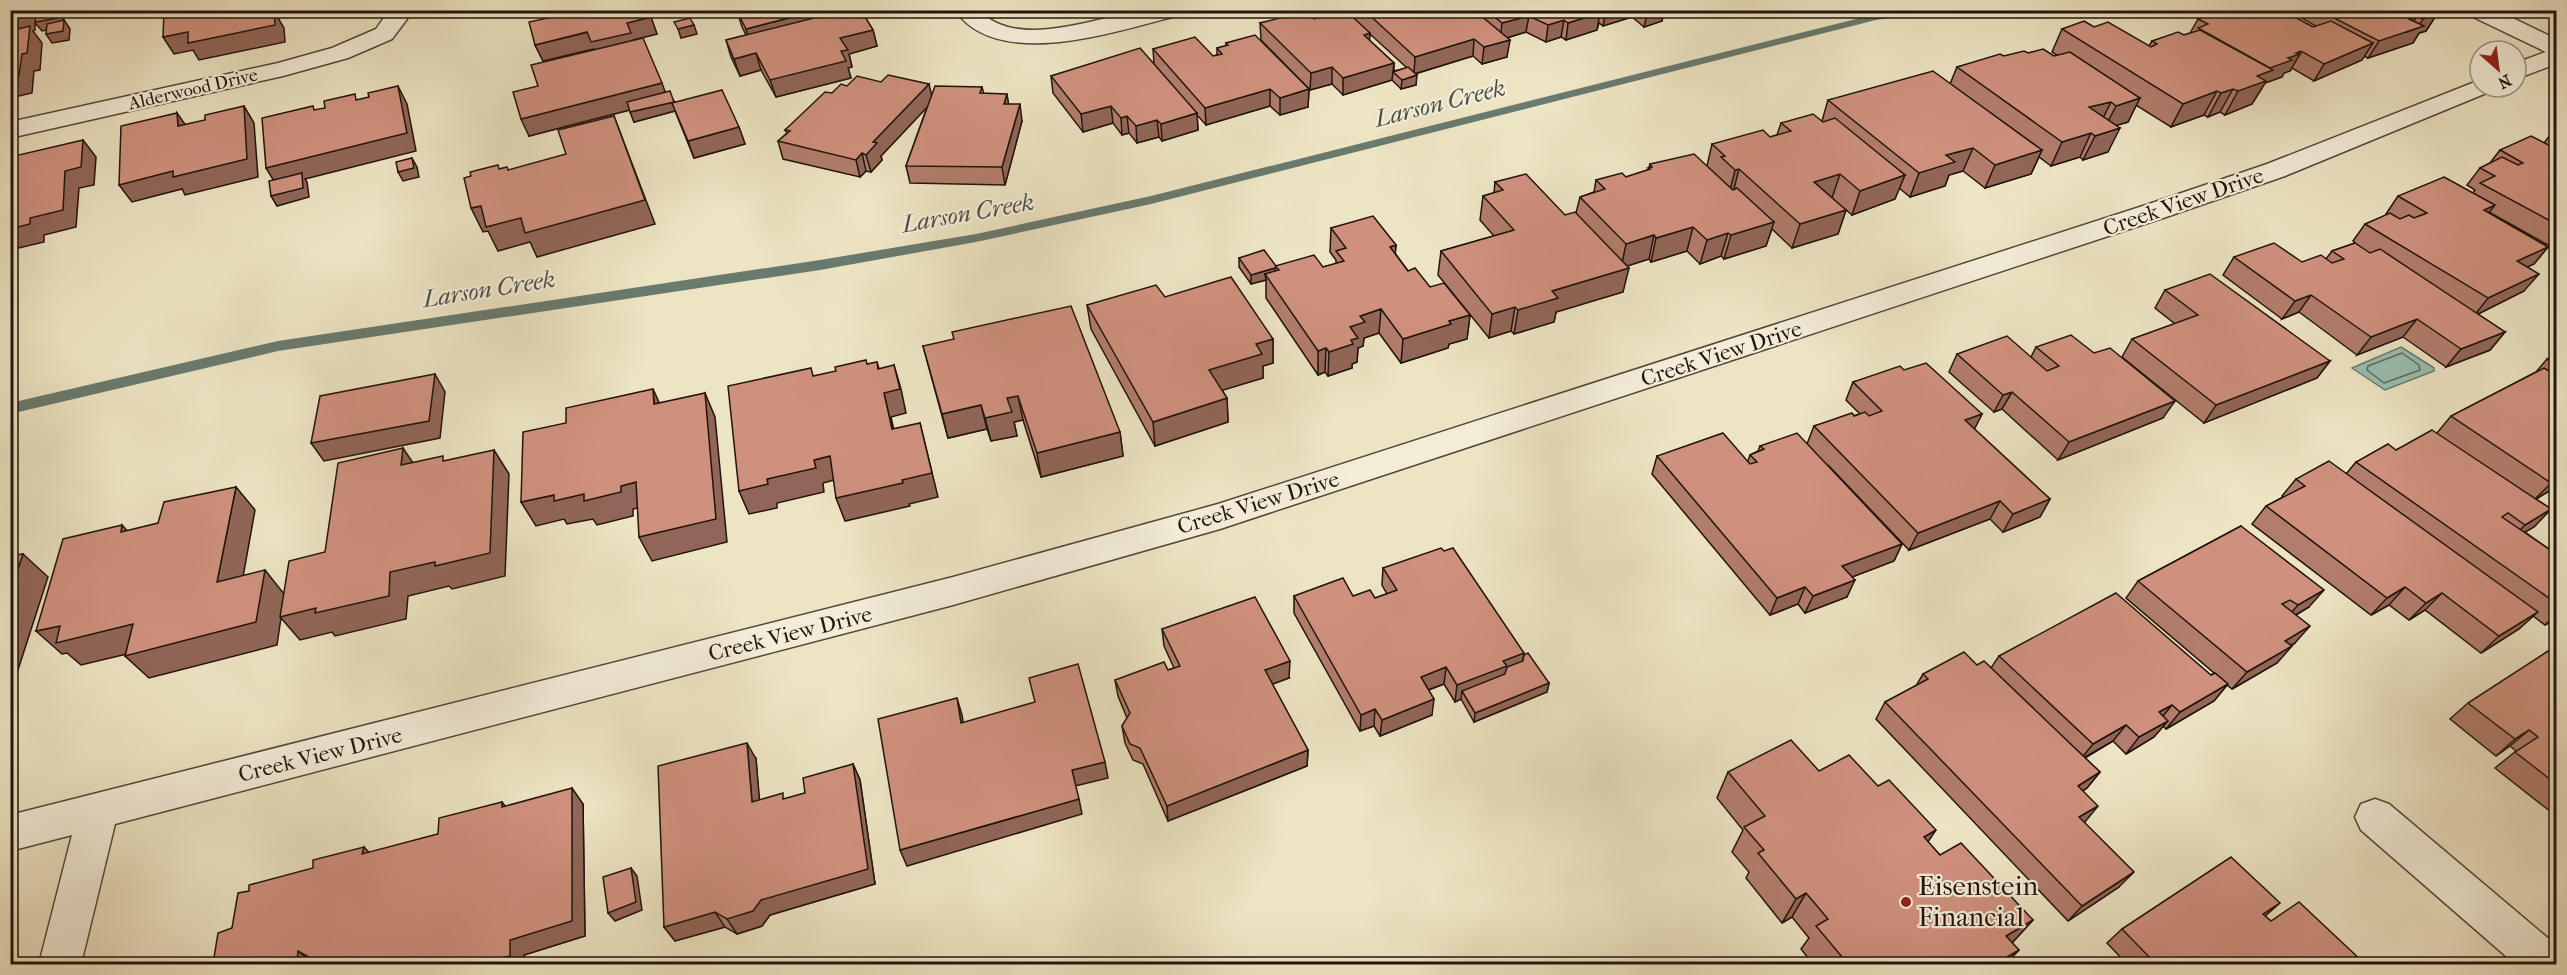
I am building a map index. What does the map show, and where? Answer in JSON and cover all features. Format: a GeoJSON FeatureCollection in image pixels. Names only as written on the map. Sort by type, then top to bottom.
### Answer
{"type":"FeatureCollection","features":[{"type":"Feature","properties":{"kind":"street","name":"Alderwood Drive"},"geometry":{"type":"LineString","coordinates":[[10,130],[283,69],[340,53],[384,34],[395,19],[394,10]]}},
{"type":"Feature","properties":{"kind":"street"},"geometry":{"type":"LineString","coordinates":[[966,10],[983,26],[1008,34],[1039,36],[1072,33],[1172,10]]}},
{"type":"Feature","properties":{"kind":"street"},"geometry":{"type":"LineString","coordinates":[[2477,10],[2556,48]]}},
{"type":"Feature","properties":{"kind":"street"},"geometry":{"type":"LineString","coordinates":[[2528,67],[2556,55]]}},
{"type":"Feature","properties":{"kind":"street","name":"Creek View Drive"},"geometry":{"type":"LineString","coordinates":[[10,833],[953,591],[1220,516],[2265,174],[2468,92]]}},
{"type":"Feature","properties":{"kind":"street"},"geometry":{"type":"LineString","coordinates":[[60,964],[98,811]]}},
{"type":"Feature","properties":{"kind":"street"},"geometry":{"type":"LineString","coordinates":[[2375,817],[2546,964]]}},
{"type":"Feature","properties":{"kind":"water"},"geometry":{"type":"Polygon","coordinates":[[[2401,347],[2434,368],[2434,371],[2385,390],[2352,368],[2401,347]]]}},
{"type":"Feature","properties":{"kind":"building"},"geometry":{"type":"Polygon","coordinates":[[[10,10],[23,10],[23,14],[10,16],[10,10]]]}},
{"type":"Feature","properties":{"kind":"building"},"geometry":{"type":"Polygon","coordinates":[[[164,10],[266,10],[266,13],[274,11],[275,25],[188,43],[188,32],[163,37],[164,10]]]}},
{"type":"Feature","properties":{"kind":"building"},"geometry":{"type":"Polygon","coordinates":[[[561,10],[648,10],[651,17],[627,23],[631,33],[591,42],[587,32],[535,45],[529,22],[562,15],[561,10]]]}},
{"type":"Feature","properties":{"kind":"building"},"geometry":{"type":"Polygon","coordinates":[[[737,10],[820,10],[746,29],[737,11],[737,10]]]}},
{"type":"Feature","properties":{"kind":"building"},"geometry":{"type":"Polygon","coordinates":[[[846,10],[861,10],[873,30],[840,38],[848,50],[841,51],[846,61],[770,80],[756,53],[734,59],[726,40],[846,10]]]}},
{"type":"Feature","properties":{"kind":"building"},"geometry":{"type":"Polygon","coordinates":[[[1345,10],[1370,33],[1364,35],[1394,63],[1343,78],[1332,67],[1311,73],[1260,23],[1295,14],[1299,17],[1309,14],[1314,19],[1345,10]]]}},
{"type":"Feature","properties":{"kind":"building"},"geometry":{"type":"Polygon","coordinates":[[[1364,10],[1474,10],[1510,40],[1484,47],[1474,39],[1415,57],[1364,10]]]}},
{"type":"Feature","properties":{"kind":"building"},"geometry":{"type":"Polygon","coordinates":[[[1486,10],[1597,10],[1600,13],[1568,23],[1564,20],[1548,25],[1529,16],[1502,23],[1486,10]]]}},
{"type":"Feature","properties":{"kind":"building"},"geometry":{"type":"Polygon","coordinates":[[[2223,10],[2281,10],[2313,27],[2331,21],[2373,43],[2324,64],[2301,51],[2296,53],[2300,54],[2288,58],[2292,60],[2270,68],[2198,28],[2208,24],[2198,19],[2223,10]]]}},
{"type":"Feature","properties":{"kind":"building"},"geometry":{"type":"Polygon","coordinates":[[[2329,10],[2432,10],[2437,14],[2423,19],[2417,16],[2409,19],[2424,26],[2379,41],[2336,19],[2341,17],[2329,10]]]}},
{"type":"Feature","properties":{"kind":"building"},"geometry":{"type":"Polygon","coordinates":[[[59,12],[58,18],[35,22],[36,17],[59,12]]]}},
{"type":"Feature","properties":{"kind":"building"},"geometry":{"type":"Polygon","coordinates":[[[690,18],[694,25],[678,29],[674,22],[690,18]]]}},
{"type":"Feature","properties":{"kind":"building"},"geometry":{"type":"Polygon","coordinates":[[[64,20],[63,31],[46,34],[47,24],[64,20]]]}},
{"type":"Feature","properties":{"kind":"building"},"geometry":{"type":"Polygon","coordinates":[[[2084,21],[2094,27],[2108,22],[2151,47],[2157,44],[2152,41],[2178,32],[2184,35],[2200,30],[2273,70],[2257,76],[2266,81],[2238,91],[2233,89],[2221,93],[2217,91],[2183,104],[2062,29],[2084,21]]]}},
{"type":"Feature","properties":{"kind":"building"},"geometry":{"type":"Polygon","coordinates":[[[30,26],[27,53],[22,54],[19,76],[10,78],[10,31],[30,26]]]}},
{"type":"Feature","properties":{"kind":"building"},"geometry":{"type":"Polygon","coordinates":[[[1255,35],[1309,89],[1280,98],[1270,89],[1205,108],[1153,49],[1195,37],[1213,56],[1222,54],[1217,48],[1228,45],[1226,43],[1255,35]]]}},
{"type":"Feature","properties":{"kind":"building"},"geometry":{"type":"Polygon","coordinates":[[[643,38],[662,83],[521,119],[513,92],[538,86],[531,65],[643,38]]]}},
{"type":"Feature","properties":{"kind":"building"},"geometry":{"type":"Polygon","coordinates":[[[1140,48],[1197,113],[1161,124],[1157,120],[1136,126],[1127,116],[1121,118],[1111,106],[1081,114],[1051,76],[1140,48]]]}},
{"type":"Feature","properties":{"kind":"building"},"geometry":{"type":"Polygon","coordinates":[[[2043,49],[2054,56],[2070,52],[2140,98],[2116,106],[2111,102],[2089,107],[2120,128],[2095,136],[2091,133],[2062,142],[1957,67],[2000,54],[2004,56],[2043,49]]]}},
{"type":"Feature","properties":{"kind":"building"},"geometry":{"type":"Polygon","coordinates":[[[1408,67],[1417,75],[1402,80],[1393,72],[1408,67]]]}},
{"type":"Feature","properties":{"kind":"building"},"geometry":{"type":"Polygon","coordinates":[[[1933,71],[2042,150],[1995,165],[1973,148],[1946,155],[1955,162],[1919,173],[1828,100],[1933,71]]]}},
{"type":"Feature","properties":{"kind":"building"},"geometry":{"type":"Polygon","coordinates":[[[888,75],[929,84],[873,142],[877,143],[866,155],[862,153],[856,160],[778,141],[790,131],[785,130],[825,92],[832,93],[841,84],[847,86],[857,76],[881,82],[888,75]]]}},
{"type":"Feature","properties":{"kind":"building"},"geometry":{"type":"Polygon","coordinates":[[[398,86],[407,133],[266,168],[262,118],[313,106],[314,110],[325,108],[324,101],[355,94],[356,100],[369,97],[368,93],[398,86]]]}},
{"type":"Feature","properties":{"kind":"building"},"geometry":{"type":"Polygon","coordinates":[[[935,86],[982,87],[980,93],[1007,94],[1004,104],[1020,104],[1002,167],[906,166],[935,86]]]}},
{"type":"Feature","properties":{"kind":"building"},"geometry":{"type":"Polygon","coordinates":[[[722,90],[739,127],[688,141],[672,103],[722,90]]]}},
{"type":"Feature","properties":{"kind":"building"},"geometry":{"type":"Polygon","coordinates":[[[670,91],[674,102],[630,112],[627,102],[670,91]]]}},
{"type":"Feature","properties":{"kind":"building"},"geometry":{"type":"Polygon","coordinates":[[[244,106],[247,159],[173,177],[173,171],[119,185],[121,126],[177,113],[178,126],[205,120],[205,115],[244,106]]]}},
{"type":"Feature","properties":{"kind":"building"},"geometry":{"type":"Polygon","coordinates":[[[1813,114],[1823,122],[1835,118],[1905,175],[1860,191],[1840,174],[1814,182],[1846,210],[1800,224],[1739,169],[1735,170],[1721,157],[1725,156],[1712,144],[1763,130],[1770,137],[1791,131],[1781,123],[1813,114]]]}},
{"type":"Feature","properties":{"kind":"building"},"geometry":{"type":"Polygon","coordinates":[[[614,116],[645,200],[525,233],[521,218],[486,227],[481,206],[471,208],[464,178],[471,176],[470,172],[498,165],[499,169],[507,167],[508,170],[566,154],[558,130],[614,116]]]}},
{"type":"Feature","properties":{"kind":"building"},"geometry":{"type":"Polygon","coordinates":[[[2531,136],[2556,149],[2556,224],[2480,183],[2495,176],[2480,168],[2502,157],[2518,165],[2523,163],[2500,150],[2531,136]]]}},
{"type":"Feature","properties":{"kind":"building"},"geometry":{"type":"Polygon","coordinates":[[[83,140],[81,167],[65,171],[63,210],[30,218],[30,224],[10,229],[10,157],[83,140]]]}},
{"type":"Feature","properties":{"kind":"building"},"geometry":{"type":"Polygon","coordinates":[[[1694,154],[1733,190],[1737,188],[1774,222],[1707,240],[1693,227],[1656,238],[1654,235],[1626,244],[1580,197],[1605,189],[1596,180],[1622,173],[1626,177],[1650,169],[1648,168],[1652,167],[1650,164],[1694,154]]]}},
{"type":"Feature","properties":{"kind":"building"},"geometry":{"type":"Polygon","coordinates":[[[412,158],[414,168],[398,172],[396,162],[412,158]]]}},
{"type":"Feature","properties":{"kind":"building"},"geometry":{"type":"Polygon","coordinates":[[[302,173],[303,188],[271,196],[269,181],[302,173]]]}},
{"type":"Feature","properties":{"kind":"building"},"geometry":{"type":"Polygon","coordinates":[[[1526,174],[1565,215],[1575,212],[1629,268],[1552,291],[1558,298],[1518,310],[1515,307],[1492,314],[1441,251],[1514,230],[1483,196],[1503,190],[1495,182],[1526,174]]]}},
{"type":"Feature","properties":{"kind":"building"},"geometry":{"type":"Polygon","coordinates":[[[2444,177],[2495,205],[2484,210],[2548,247],[2517,261],[2539,274],[2488,298],[2365,224],[2390,213],[2400,219],[2409,215],[2414,218],[2427,213],[2398,196],[2444,177]]]}},
{"type":"Feature","properties":{"kind":"building"},"geometry":{"type":"Polygon","coordinates":[[[1373,216],[1396,245],[1390,247],[1408,271],[1415,268],[1430,287],[1444,283],[1470,315],[1449,321],[1451,324],[1403,339],[1381,309],[1360,316],[1365,322],[1350,327],[1358,338],[1351,340],[1353,344],[1329,352],[1326,348],[1318,351],[1265,274],[1279,270],[1275,266],[1314,255],[1323,267],[1344,261],[1336,251],[1346,248],[1331,228],[1373,216]]]}},
{"type":"Feature","properties":{"kind":"building"},"geometry":{"type":"Polygon","coordinates":[[[2274,243],[2302,262],[2321,255],[2332,263],[2344,259],[2332,251],[2355,243],[2370,253],[2380,249],[2505,332],[2461,349],[2417,319],[2371,337],[2311,295],[2295,301],[2234,257],[2274,243]]]}},
{"type":"Feature","properties":{"kind":"building"},"geometry":{"type":"Polygon","coordinates":[[[1264,250],[1276,266],[1275,268],[1251,275],[1239,258],[1264,250]]]}},
{"type":"Feature","properties":{"kind":"building"},"geometry":{"type":"Polygon","coordinates":[[[2210,274],[2330,361],[2216,405],[2132,339],[2198,315],[2165,290],[2210,274]]]}},
{"type":"Feature","properties":{"kind":"building"},"geometry":{"type":"Polygon","coordinates":[[[1231,277],[1273,339],[1256,344],[1262,354],[1209,370],[1227,398],[1153,422],[1087,305],[1156,285],[1165,297],[1231,277]]]}},
{"type":"Feature","properties":{"kind":"building"},"geometry":{"type":"Polygon","coordinates":[[[1071,306],[1120,432],[1037,453],[1018,396],[1007,398],[1012,412],[985,418],[981,405],[942,414],[923,346],[954,339],[952,332],[1071,306]]]}},
{"type":"Feature","properties":{"kind":"building"},"geometry":{"type":"Polygon","coordinates":[[[2071,335],[2094,353],[2110,348],[2175,401],[2069,442],[2012,392],[2003,395],[1957,354],[2007,336],[2047,371],[2059,366],[2036,347],[2071,335]]]}},
{"type":"Feature","properties":{"kind":"building"},"geometry":{"type":"Polygon","coordinates":[[[2556,354],[2556,365],[2547,359],[2556,354]]]}},
{"type":"Feature","properties":{"kind":"building"},"geometry":{"type":"Polygon","coordinates":[[[866,360],[867,364],[877,362],[878,369],[894,365],[900,389],[884,393],[892,429],[920,423],[932,473],[902,480],[903,483],[836,498],[830,456],[814,460],[816,468],[767,479],[768,484],[739,491],[728,386],[811,368],[813,376],[836,371],[835,367],[866,360]]]}},
{"type":"Feature","properties":{"kind":"building"},"geometry":{"type":"Polygon","coordinates":[[[1926,363],[1982,414],[1965,420],[2050,499],[2013,514],[2000,501],[1918,533],[1814,426],[1852,413],[1854,416],[1865,412],[1869,416],[1882,411],[1853,382],[1900,366],[1904,370],[1926,363]]]}},
{"type":"Feature","properties":{"kind":"building"},"geometry":{"type":"Polygon","coordinates":[[[2544,368],[2556,375],[2556,480],[2551,483],[2451,416],[2544,368]]]}},
{"type":"Feature","properties":{"kind":"building"},"geometry":{"type":"Polygon","coordinates":[[[435,374],[429,421],[311,443],[320,396],[435,374]]]}},
{"type":"Feature","properties":{"kind":"building"},"geometry":{"type":"Polygon","coordinates":[[[653,389],[654,404],[705,393],[716,519],[639,537],[636,482],[621,486],[621,492],[584,501],[584,494],[554,501],[554,495],[521,502],[523,432],[566,423],[566,408],[653,389]]]}},
{"type":"Feature","properties":{"kind":"building"},"geometry":{"type":"Polygon","coordinates":[[[2432,430],[2551,509],[2525,525],[2508,513],[2502,517],[2556,554],[2556,603],[2356,462],[2388,444],[2396,450],[2432,430]]]}},
{"type":"Feature","properties":{"kind":"building"},"geometry":{"type":"Polygon","coordinates":[[[1723,433],[1750,464],[1757,462],[1750,455],[1764,449],[1760,446],[1797,433],[1902,544],[1842,566],[1855,580],[1813,596],[1805,587],[1777,598],[1657,456],[1723,433]]]}},
{"type":"Feature","properties":{"kind":"building"},"geometry":{"type":"Polygon","coordinates":[[[403,448],[401,465],[443,456],[443,461],[494,450],[490,553],[435,566],[435,562],[390,572],[389,596],[315,613],[316,608],[280,617],[289,561],[325,552],[338,463],[403,448]]]}},
{"type":"Feature","properties":{"kind":"building"},"geometry":{"type":"Polygon","coordinates":[[[2329,461],[2538,612],[2499,636],[2442,593],[2426,603],[2405,587],[2387,598],[2266,506],[2305,486],[2296,479],[2329,461]]]}},
{"type":"Feature","properties":{"kind":"building"},"geometry":{"type":"Polygon","coordinates":[[[236,487],[217,582],[265,570],[256,622],[125,656],[133,624],[56,643],[60,626],[36,631],[63,539],[122,525],[121,532],[158,523],[164,502],[236,487]]]}},
{"type":"Feature","properties":{"kind":"building"},"geometry":{"type":"Polygon","coordinates":[[[2241,526],[2324,590],[2298,605],[2290,600],[2282,604],[2310,626],[2285,641],[2292,646],[2247,672],[2138,581],[2241,526]]]}},
{"type":"Feature","properties":{"kind":"building"},"geometry":{"type":"Polygon","coordinates":[[[1441,548],[1444,551],[1453,548],[1524,653],[1503,661],[1507,666],[1457,685],[1446,667],[1421,677],[1434,699],[1382,720],[1375,709],[1361,715],[1294,596],[1343,578],[1353,596],[1370,590],[1375,598],[1397,590],[1383,568],[1441,548]]]}},
{"type":"Feature","properties":{"kind":"building"},"geometry":{"type":"Polygon","coordinates":[[[23,554],[10,591],[10,556],[23,554]]]}},
{"type":"Feature","properties":{"kind":"building"},"geometry":{"type":"Polygon","coordinates":[[[2116,593],[2211,675],[2215,673],[2228,684],[2180,712],[2172,705],[2159,712],[2168,721],[2139,737],[2126,725],[2093,744],[1999,656],[2116,593]]]}},
{"type":"Feature","properties":{"kind":"building"},"geometry":{"type":"Polygon","coordinates":[[[1255,597],[1290,661],[1265,670],[1308,750],[1167,806],[1140,748],[1130,744],[1122,726],[1130,713],[1115,680],[1164,662],[1168,670],[1180,666],[1162,629],[1255,597]]]}},
{"type":"Feature","properties":{"kind":"building"},"geometry":{"type":"Polygon","coordinates":[[[2556,646],[2556,784],[2515,752],[2538,737],[2529,730],[2515,739],[2468,703],[2556,646]]]}},
{"type":"Feature","properties":{"kind":"building"},"geometry":{"type":"Polygon","coordinates":[[[1964,652],[1977,665],[1984,661],[2100,772],[2078,786],[2098,806],[2079,817],[2134,872],[2082,906],[1885,702],[1928,679],[1923,674],[1964,652]]]}},
{"type":"Feature","properties":{"kind":"building"},"geometry":{"type":"Polygon","coordinates":[[[1528,653],[1549,683],[1475,713],[1462,691],[1505,674],[1507,667],[1523,661],[1524,655],[1528,653]]]}},
{"type":"Feature","properties":{"kind":"building"},"geometry":{"type":"Polygon","coordinates":[[[1078,664],[1105,762],[1072,770],[1079,799],[900,850],[878,719],[957,698],[961,723],[1035,702],[1029,678],[1078,664]]]}},
{"type":"Feature","properties":{"kind":"building"},"geometry":{"type":"Polygon","coordinates":[[[1791,740],[1819,771],[1849,755],[1878,786],[1889,780],[1936,830],[1924,837],[1940,855],[1961,843],[2033,920],[2006,936],[2019,950],[1995,964],[1848,964],[1816,926],[1828,919],[1806,893],[1796,899],[1758,853],[1764,850],[1744,827],[1765,816],[1728,772],[1791,740]]]}},
{"type":"Feature","properties":{"kind":"building"},"geometry":{"type":"Polygon","coordinates":[[[747,743],[752,802],[783,793],[783,799],[805,793],[803,778],[853,764],[868,869],[761,900],[753,911],[727,919],[715,912],[664,927],[658,766],[747,743]]]}},
{"type":"Feature","properties":{"kind":"building"},"geometry":{"type":"Polygon","coordinates":[[[572,788],[572,921],[510,940],[510,956],[480,964],[321,964],[298,951],[297,961],[294,964],[213,964],[218,933],[232,928],[238,893],[249,891],[249,885],[313,868],[313,860],[364,847],[362,854],[438,834],[439,818],[502,802],[502,807],[572,788]]]}},
{"type":"Feature","properties":{"kind":"building"},"geometry":{"type":"Polygon","coordinates":[[[2231,857],[2280,903],[2263,914],[2271,921],[2299,902],[2365,964],[2156,964],[2122,929],[2231,857]]]}},
{"type":"Feature","properties":{"kind":"building"},"geometry":{"type":"Polygon","coordinates":[[[631,868],[636,902],[608,913],[603,877],[631,868]]]}},
{"type":"Feature","properties":{"kind":"building"},"geometry":{"type":"Polygon","coordinates":[[[307,958],[318,964],[306,964],[307,958]]]}},
{"type":"Feature","properties":{"kind":"waterway","name":"Larson Creek"},"geometry":{"type":"LineString","coordinates":[[10,409],[278,346],[820,265],[976,238],[1151,200],[1876,17],[1924,10]]}},
{"type":"Feature","properties":{"kind":"place","name":"Eisenstein Financial"},"geometry":{"type":"Point","coordinates":[1906,902]}}]}
